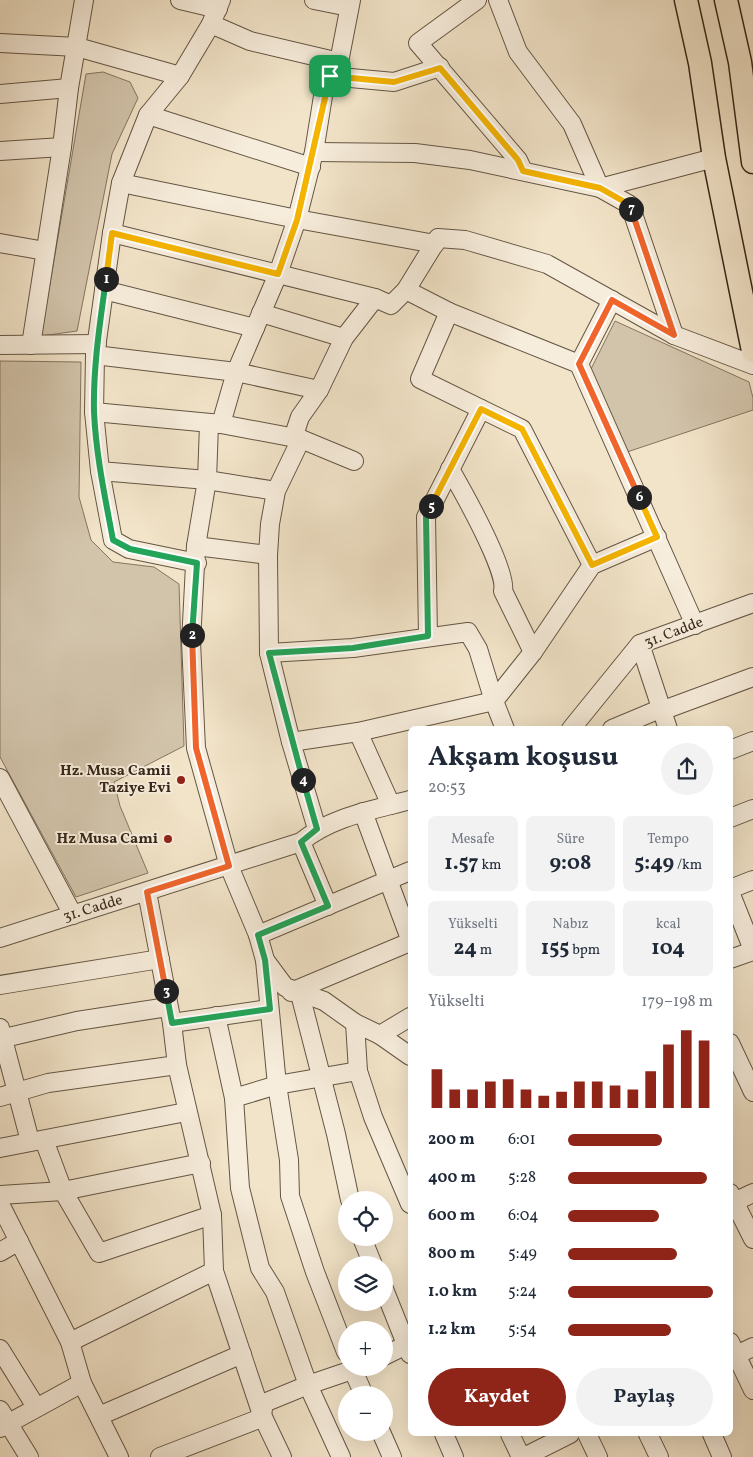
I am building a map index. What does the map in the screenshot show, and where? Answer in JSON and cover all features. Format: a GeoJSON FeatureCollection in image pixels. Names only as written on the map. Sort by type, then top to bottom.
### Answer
{"type":"FeatureCollection","features":[{"type":"Feature","properties":{"kind":"main road"},"geometry":{"type":"LineString","coordinates":[[686,0],[700,63],[714,158],[753,351]]}},
{"type":"Feature","properties":{"kind":"main road"},"geometry":{"type":"LineString","coordinates":[[726,0],[740,62],[753,162]]}},
{"type":"Feature","properties":{"kind":"street"},"geometry":{"type":"LineString","coordinates":[[31,345],[84,0]]}},
{"type":"Feature","properties":{"kind":"street"},"geometry":{"type":"LineString","coordinates":[[180,0],[217,11],[250,41],[334,69],[394,82],[440,68]]}},
{"type":"Feature","properties":{"kind":"street"},"geometry":{"type":"LineString","coordinates":[[314,0],[350,3],[334,69],[323,96],[312,159],[297,220],[278,274],[215,424],[196,554],[191,642],[196,748],[229,866],[258,935],[265,960],[277,1085],[289,1160],[290,1196],[338,1331]]}},
{"type":"Feature","properties":{"kind":"street"},"geometry":{"type":"LineString","coordinates":[[477,0],[418,43],[518,160],[523,171]]}},
{"type":"Feature","properties":{"kind":"street"},"geometry":{"type":"LineString","coordinates":[[498,0],[518,52],[572,124],[600,188]]}},
{"type":"Feature","properties":{"kind":"street"},"geometry":{"type":"LineString","coordinates":[[217,11],[180,76],[148,115],[121,183],[96,349],[94,412],[100,471],[113,540],[130,549],[196,554],[268,555]]}},
{"type":"Feature","properties":{"kind":"street"},"geometry":{"type":"LineString","coordinates":[[0,43],[77,47],[180,76]]}},
{"type":"Feature","properties":{"kind":"street"},"geometry":{"type":"LineString","coordinates":[[0,94],[69,88]]}},
{"type":"Feature","properties":{"kind":"street"},"geometry":{"type":"LineString","coordinates":[[148,115],[312,159],[415,153],[470,160],[600,188],[630,205],[674,335]]}},
{"type":"Feature","properties":{"kind":"street"},"geometry":{"type":"LineString","coordinates":[[0,151],[62,147]]}},
{"type":"Feature","properties":{"kind":"street"},"geometry":{"type":"LineString","coordinates":[[600,188],[714,158]]}},
{"type":"Feature","properties":{"kind":"street"},"geometry":{"type":"LineString","coordinates":[[121,183],[297,220],[435,244]]}},
{"type":"Feature","properties":{"kind":"street"},"geometry":{"type":"LineString","coordinates":[[112,233],[374,298],[391,305],[406,290],[438,238],[465,240],[546,264],[674,335],[753,365]]}},
{"type":"Feature","properties":{"kind":"street"},"geometry":{"type":"LineString","coordinates":[[0,243],[45,251]]}},
{"type":"Feature","properties":{"kind":"street"},"geometry":{"type":"LineString","coordinates":[[104,290],[344,338]]}},
{"type":"Feature","properties":{"kind":"street"},"geometry":{"type":"LineString","coordinates":[[406,290],[449,312],[579,364],[657,537],[694,625]]}},
{"type":"Feature","properties":{"kind":"street"},"geometry":{"type":"LineString","coordinates":[[317,829],[269,653],[268,555],[270,524],[276,491],[297,438],[300,417],[319,390],[344,338],[374,298]]}},
{"type":"Feature","properties":{"kind":"street"},"geometry":{"type":"LineString","coordinates":[[579,364],[612,300]]}},
{"type":"Feature","properties":{"kind":"street"},"geometry":{"type":"LineString","coordinates":[[449,312],[420,379],[522,429],[592,565]]}},
{"type":"Feature","properties":{"kind":"street"},"geometry":{"type":"LineString","coordinates":[[0,346],[31,345],[96,349],[236,372],[319,390]]}},
{"type":"Feature","properties":{"kind":"street"},"geometry":{"type":"LineString","coordinates":[[428,636],[426,517],[481,409]]}},
{"type":"Feature","properties":{"kind":"street"},"geometry":{"type":"LineString","coordinates":[[94,412],[215,424],[297,438],[354,461]]}},
{"type":"Feature","properties":{"kind":"street"},"geometry":{"type":"LineString","coordinates":[[450,469],[468,500],[499,568],[505,584],[503,591],[533,652]]}},
{"type":"Feature","properties":{"kind":"street"},"geometry":{"type":"LineString","coordinates":[[100,471],[207,480],[276,491]]}},
{"type":"Feature","properties":{"kind":"street"},"geometry":{"type":"LineString","coordinates":[[292,742],[358,732],[494,701],[533,652],[592,565],[657,537]]}},
{"type":"Feature","properties":{"kind":"street","name":"31. Cadde"},"geometry":{"type":"LineString","coordinates":[[573,726],[640,644],[753,603]]}},
{"type":"Feature","properties":{"kind":"street"},"geometry":{"type":"LineString","coordinates":[[269,653],[353,648],[428,636],[468,632],[478,649],[504,726]]}},
{"type":"Feature","properties":{"kind":"street"},"geometry":{"type":"LineString","coordinates":[[640,644],[667,726]]}},
{"type":"Feature","properties":{"kind":"street"},"geometry":{"type":"LineString","coordinates":[[619,726],[655,711],[661,711],[753,677]]}},
{"type":"Feature","properties":{"kind":"street"},"geometry":{"type":"LineString","coordinates":[[358,732],[391,805]]}},
{"type":"Feature","properties":{"kind":"street"},"geometry":{"type":"LineString","coordinates":[[733,749],[753,741]]}},
{"type":"Feature","properties":{"kind":"street"},"geometry":{"type":"LineString","coordinates":[[0,778],[73,916]]}},
{"type":"Feature","properties":{"kind":"street","name":"31. Cadde"},"geometry":{"type":"LineString","coordinates":[[0,938],[301,842],[317,829],[363,812],[408,801]]}},
{"type":"Feature","properties":{"kind":"street"},"geometry":{"type":"LineString","coordinates":[[733,817],[753,809]]}},
{"type":"Feature","properties":{"kind":"street"},"geometry":{"type":"LineString","coordinates":[[363,812],[408,934]]}},
{"type":"Feature","properties":{"kind":"street"},"geometry":{"type":"LineString","coordinates":[[301,842],[328,906]]}},
{"type":"Feature","properties":{"kind":"street"},"geometry":{"type":"LineString","coordinates":[[258,935],[408,872]]}},
{"type":"Feature","properties":{"kind":"street"},"geometry":{"type":"LineString","coordinates":[[733,889],[753,880]]}},
{"type":"Feature","properties":{"kind":"street"},"geometry":{"type":"LineString","coordinates":[[147,892],[170,1015],[176,1064],[212,1215],[214,1271],[262,1415],[282,1457]]}},
{"type":"Feature","properties":{"kind":"street"},"geometry":{"type":"LineString","coordinates":[[733,898],[753,951],[733,958]]}},
{"type":"Feature","properties":{"kind":"street"},"geometry":{"type":"LineString","coordinates":[[296,993],[408,941]]}},
{"type":"Feature","properties":{"kind":"street"},"geometry":{"type":"LineString","coordinates":[[0,985],[160,959]]}},
{"type":"Feature","properties":{"kind":"street"},"geometry":{"type":"LineString","coordinates":[[265,960],[284,988],[324,1001],[355,1023],[380,1035],[408,1055]]}},
{"type":"Feature","properties":{"kind":"street"},"geometry":{"type":"LineString","coordinates":[[296,993],[336,1134],[348,1191]]}},
{"type":"Feature","properties":{"kind":"street"},"geometry":{"type":"LineString","coordinates":[[212,1215],[99,1253],[63,1191],[37,1140],[18,1090],[1,1035],[77,1021],[170,1015],[216,1016],[270,1009]]}},
{"type":"Feature","properties":{"kind":"street"},"geometry":{"type":"LineString","coordinates":[[216,1016],[234,1098],[240,1188],[260,1268],[275,1292],[308,1384],[341,1457]]}},
{"type":"Feature","properties":{"kind":"street"},"geometry":{"type":"LineString","coordinates":[[380,1035],[408,1018]]}},
{"type":"Feature","properties":{"kind":"street"},"geometry":{"type":"LineString","coordinates":[[355,1023],[358,1071],[373,1117],[408,1199]]}},
{"type":"Feature","properties":{"kind":"street"},"geometry":{"type":"LineString","coordinates":[[733,1049],[753,1092]]}},
{"type":"Feature","properties":{"kind":"street"},"geometry":{"type":"LineString","coordinates":[[0,1097],[18,1090],[48,1083],[176,1064]]}},
{"type":"Feature","properties":{"kind":"street"},"geometry":{"type":"LineString","coordinates":[[234,1098],[277,1085],[358,1071]]}},
{"type":"Feature","properties":{"kind":"street"},"geometry":{"type":"LineString","coordinates":[[0,1148],[186,1112]]}},
{"type":"Feature","properties":{"kind":"street"},"geometry":{"type":"LineString","coordinates":[[0,1195],[63,1191],[201,1163]]}},
{"type":"Feature","properties":{"kind":"street"},"geometry":{"type":"LineString","coordinates":[[733,1198],[753,1192]]}},
{"type":"Feature","properties":{"kind":"street"},"geometry":{"type":"LineString","coordinates":[[733,1203],[753,1238]]}},
{"type":"Feature","properties":{"kind":"street"},"geometry":{"type":"LineString","coordinates":[[0,1204],[70,1342],[82,1383],[120,1457]]}},
{"type":"Feature","properties":{"kind":"street"},"geometry":{"type":"LineString","coordinates":[[0,1252],[19,1241]]}},
{"type":"Feature","properties":{"kind":"street"},"geometry":{"type":"LineString","coordinates":[[70,1342],[214,1271]]}},
{"type":"Feature","properties":{"kind":"street"},"geometry":{"type":"LineString","coordinates":[[393,1310],[408,1345]]}},
{"type":"Feature","properties":{"kind":"street"},"geometry":{"type":"LineString","coordinates":[[733,1351],[753,1346]]}},
{"type":"Feature","properties":{"kind":"street"},"geometry":{"type":"LineString","coordinates":[[393,1353],[408,1347]]}},
{"type":"Feature","properties":{"kind":"street"},"geometry":{"type":"LineString","coordinates":[[0,1349],[36,1407]]}},
{"type":"Feature","properties":{"kind":"street"},"geometry":{"type":"LineString","coordinates":[[733,1353],[753,1390]]}},
{"type":"Feature","properties":{"kind":"street"},"geometry":{"type":"LineString","coordinates":[[99,1416],[242,1354]]}},
{"type":"Feature","properties":{"kind":"street"},"geometry":{"type":"LineString","coordinates":[[160,1457],[193,1451],[256,1420],[262,1415],[264,1403],[308,1384],[338,1374]]}},
{"type":"Feature","properties":{"kind":"street"},"geometry":{"type":"LineString","coordinates":[[29,1457],[3,1420],[36,1407],[82,1383]]}},
{"type":"Feature","properties":{"kind":"street"},"geometry":{"type":"LineString","coordinates":[[445,1436],[454,1457]]}},
{"type":"Feature","properties":{"kind":"street"},"geometry":{"type":"LineString","coordinates":[[512,1436],[530,1455],[566,1436]]}},
{"type":"Feature","properties":{"kind":"street"},"geometry":{"type":"LineString","coordinates":[[588,1436],[598,1457]]}},
{"type":"Feature","properties":{"kind":"street"},"geometry":{"type":"LineString","coordinates":[[649,1436],[659,1457]]}},
{"type":"Feature","properties":{"kind":"street"},"geometry":{"type":"LineString","coordinates":[[713,1436],[722,1457]]}},
{"type":"Feature","properties":{"kind":"street"},"geometry":{"type":"LineString","coordinates":[[385,1441],[392,1457]]}},
{"type":"Feature","properties":{"kind":"shaded area"},"geometry":{"type":"Polygon","coordinates":[[[103,72],[130,82],[138,98],[112,154],[77,331],[41,336],[86,74],[103,72]]]}},
{"type":"Feature","properties":{"kind":"shaded area"},"geometry":{"type":"Polygon","coordinates":[[[615,321],[749,382],[753,398],[753,410],[627,452],[591,369],[615,321]]]}},
{"type":"Feature","properties":{"kind":"shaded area"},"geometry":{"type":"Polygon","coordinates":[[[0,361],[81,362],[79,497],[91,540],[113,562],[154,567],[179,584],[184,746],[114,782],[120,806],[148,873],[76,897],[0,757],[0,361]]]}},
{"type":"Feature","properties":{"kind":"place","name":"Hz. Musa Camii Taziye Evi"},"geometry":{"type":"Point","coordinates":[181,780]}},
{"type":"Feature","properties":{"kind":"place","name":"Hz Musa Cami"},"geometry":{"type":"Point","coordinates":[168,839]}},
{"type":"Feature","properties":{"kind":"route"},"geometry":{"type":"LineString","coordinates":[[440,68],[518,160],[523,171],[600,188],[630,205],[674,335],[612,300],[579,364],[657,537],[592,565],[522,429],[481,409],[426,517],[428,636],[353,648],[269,653],[317,829],[301,842],[328,906],[258,935],[265,960],[270,1009],[172,1023],[147,892],[229,866],[196,748],[191,642],[197,563],[130,549],[113,540],[100,471],[94,412],[95,355],[112,233],[278,274],[297,220],[314,152],[323,96],[330,76],[394,82],[440,68]]}}]}
